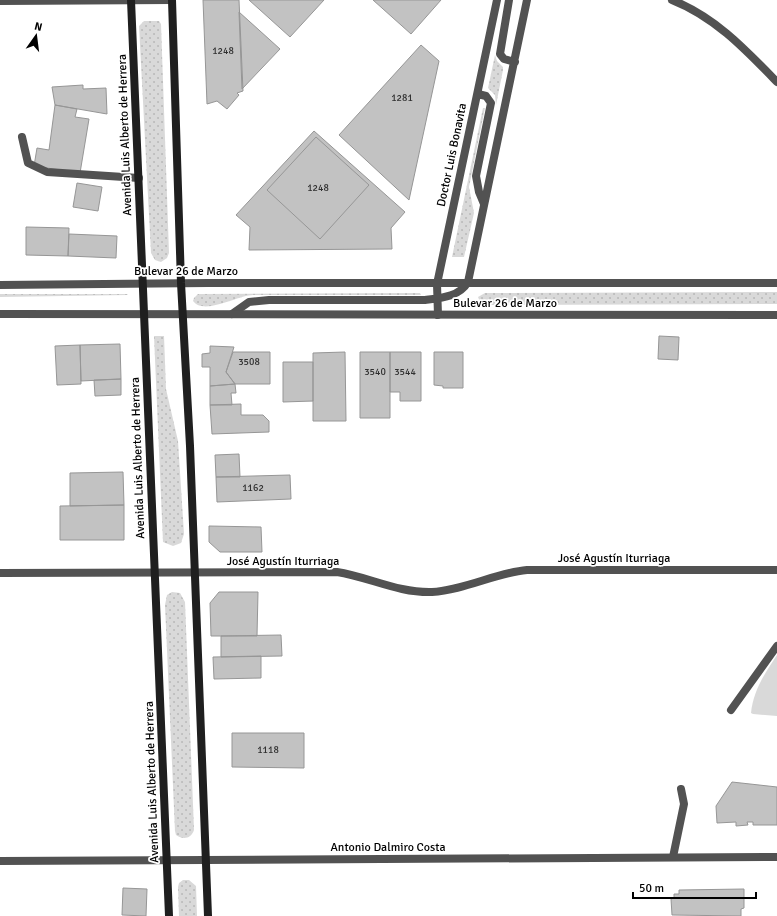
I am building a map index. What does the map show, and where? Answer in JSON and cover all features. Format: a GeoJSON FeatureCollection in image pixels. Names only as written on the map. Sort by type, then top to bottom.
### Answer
{"type":"FeatureCollection","features":[{"type":"Feature","properties":{"kind":"main road","name":"Avenida Luis Alberto de Herrera"},"geometry":{"type":"LineString","coordinates":[[131,0],[169,916]]}},
{"type":"Feature","properties":{"kind":"main road"},"geometry":{"type":"LineString","coordinates":[[172,0],[182,314],[190,446],[208,916]]}},
{"type":"Feature","properties":{"kind":"street"},"geometry":{"type":"LineString","coordinates":[[0,1],[172,0]]}},
{"type":"Feature","properties":{"kind":"street","name":"Doctor Luis Bonavita"},"geometry":{"type":"LineString","coordinates":[[438,315],[437,284],[497,0]]}},
{"type":"Feature","properties":{"kind":"street"},"geometry":{"type":"LineString","coordinates":[[509,0],[500,54],[504,60],[515,62]]}},
{"type":"Feature","properties":{"kind":"street"},"geometry":{"type":"LineString","coordinates":[[468,282],[527,0]]}},
{"type":"Feature","properties":{"kind":"street"},"geometry":{"type":"LineString","coordinates":[[672,0],[685,5],[732,37],[777,82]]}},
{"type":"Feature","properties":{"kind":"street"},"geometry":{"type":"LineString","coordinates":[[478,94],[486,96],[491,102],[476,176],[479,192],[484,204]]}},
{"type":"Feature","properties":{"kind":"street"},"geometry":{"type":"LineString","coordinates":[[22,137],[28,163],[47,172],[87,176],[139,178]]}},
{"type":"Feature","properties":{"kind":"street","name":"Bulevar 26 de Marzo"},"geometry":{"type":"LineString","coordinates":[[232,314],[249,302],[269,300],[425,300],[458,293],[465,288],[468,282]]}},
{"type":"Feature","properties":{"kind":"street","name":"Bulevar 26 de Marzo"},"geometry":{"type":"LineString","coordinates":[[0,285],[143,283],[437,284],[468,282],[777,283]]}},
{"type":"Feature","properties":{"kind":"street","name":"Bulevar 26 de Marzo"},"geometry":{"type":"LineString","coordinates":[[0,314],[777,315]]}},
{"type":"Feature","properties":{"kind":"street","name":"José Agustín Iturriaga"},"geometry":{"type":"LineString","coordinates":[[0,573],[195,574],[337,572],[359,576],[391,588],[431,592],[457,588],[498,575],[528,570],[777,570]]}},
{"type":"Feature","properties":{"kind":"street"},"geometry":{"type":"LineString","coordinates":[[731,710],[777,646]]}},
{"type":"Feature","properties":{"kind":"street"},"geometry":{"type":"LineString","coordinates":[[673,857],[684,804],[681,789]]}},
{"type":"Feature","properties":{"kind":"street","name":"Antonio Dalmiro Costa"},"geometry":{"type":"LineString","coordinates":[[0,861],[777,857]]}},
{"type":"Feature","properties":{"kind":"shaded area"},"geometry":{"type":"Polygon","coordinates":[[[144,21],[159,21],[161,24],[169,253],[167,258],[161,262],[155,260],[151,253],[139,26],[144,21]]]}},
{"type":"Feature","properties":{"kind":"shaded area"},"geometry":{"type":"Polygon","coordinates":[[[495,55],[497,61],[503,67],[496,105],[495,95],[488,88],[495,55]]]}},
{"type":"Feature","properties":{"kind":"shaded area"},"geometry":{"type":"Polygon","coordinates":[[[483,108],[485,108],[469,187],[474,213],[464,257],[452,257],[483,108]]]}},
{"type":"Feature","properties":{"kind":"shaded area"},"geometry":{"type":"Polygon","coordinates":[[[777,292],[777,304],[484,305],[481,304],[478,297],[485,293],[777,292]]]}},
{"type":"Feature","properties":{"kind":"shaded area"},"geometry":{"type":"Polygon","coordinates":[[[420,293],[421,295],[253,295],[213,306],[198,305],[193,301],[198,294],[420,293]]]}},
{"type":"Feature","properties":{"kind":"shaded area"},"geometry":{"type":"Polygon","coordinates":[[[0,294],[127,294],[128,295],[0,297],[0,294]]]}},
{"type":"Feature","properties":{"kind":"shaded area"},"geometry":{"type":"Polygon","coordinates":[[[154,336],[164,336],[166,389],[178,441],[184,534],[181,543],[173,546],[163,542],[154,336]]]}},
{"type":"Feature","properties":{"kind":"shaded area"},"geometry":{"type":"Polygon","coordinates":[[[172,592],[180,593],[185,602],[194,830],[189,837],[186,838],[179,837],[176,835],[175,831],[165,605],[167,595],[172,592]]]}},
{"type":"Feature","properties":{"kind":"shaded area"},"geometry":{"type":"Polygon","coordinates":[[[777,655],[777,716],[753,714],[751,713],[754,697],[764,675],[777,655]]]}},
{"type":"Feature","properties":{"kind":"shaded area"},"geometry":{"type":"Polygon","coordinates":[[[183,880],[189,880],[196,886],[197,916],[179,916],[178,887],[179,883],[183,880]]]}},
{"type":"Feature","properties":{"kind":"building"},"geometry":{"type":"Polygon","coordinates":[[[203,0],[239,0],[243,91],[237,93],[239,95],[227,109],[217,101],[207,104],[203,0]]]}},
{"type":"Feature","properties":{"kind":"building"},"geometry":{"type":"Polygon","coordinates":[[[249,0],[324,0],[290,37],[249,0]]]}},
{"type":"Feature","properties":{"kind":"building"},"geometry":{"type":"Polygon","coordinates":[[[373,0],[441,0],[411,34],[373,0]]]}},
{"type":"Feature","properties":{"kind":"building"},"geometry":{"type":"Polygon","coordinates":[[[239,12],[280,49],[242,89],[239,12]]]}},
{"type":"Feature","properties":{"kind":"building"},"geometry":{"type":"Polygon","coordinates":[[[421,45],[439,61],[409,200],[339,135],[421,45]]]}},
{"type":"Feature","properties":{"kind":"building"},"geometry":{"type":"Polygon","coordinates":[[[83,85],[83,89],[106,88],[107,114],[55,105],[52,87],[83,85]]]}},
{"type":"Feature","properties":{"kind":"building"},"geometry":{"type":"Polygon","coordinates":[[[55,105],[77,109],[75,117],[89,119],[80,173],[34,166],[37,148],[49,150],[55,105]]]}},
{"type":"Feature","properties":{"kind":"building"},"geometry":{"type":"Polygon","coordinates":[[[314,131],[405,212],[391,228],[392,249],[249,250],[250,227],[236,215],[314,131]]]}},
{"type":"Feature","properties":{"kind":"building"},"geometry":{"type":"Polygon","coordinates":[[[316,137],[369,185],[320,239],[267,190],[316,137]]]}},
{"type":"Feature","properties":{"kind":"building"},"geometry":{"type":"Polygon","coordinates":[[[77,183],[102,187],[98,211],[73,207],[77,183]]]}},
{"type":"Feature","properties":{"kind":"building"},"geometry":{"type":"Polygon","coordinates":[[[26,227],[69,228],[68,256],[26,255],[26,227]]]}},
{"type":"Feature","properties":{"kind":"building"},"geometry":{"type":"Polygon","coordinates":[[[69,234],[117,236],[116,258],[68,256],[69,234]]]}},
{"type":"Feature","properties":{"kind":"building"},"geometry":{"type":"Polygon","coordinates":[[[659,336],[679,337],[678,360],[658,359],[659,336]]]}},
{"type":"Feature","properties":{"kind":"building"},"geometry":{"type":"Polygon","coordinates":[[[120,344],[121,379],[81,381],[80,345],[120,344]]]}},
{"type":"Feature","properties":{"kind":"building"},"geometry":{"type":"Polygon","coordinates":[[[80,345],[81,384],[57,385],[55,346],[80,345]]]}},
{"type":"Feature","properties":{"kind":"building"},"geometry":{"type":"Polygon","coordinates":[[[210,346],[234,347],[226,372],[235,384],[210,386],[210,367],[202,367],[202,354],[210,353],[210,346]]]}},
{"type":"Feature","properties":{"kind":"building"},"geometry":{"type":"Polygon","coordinates":[[[233,352],[270,352],[270,384],[235,384],[226,372],[233,352]]]}},
{"type":"Feature","properties":{"kind":"building"},"geometry":{"type":"Polygon","coordinates":[[[345,352],[346,421],[313,421],[313,353],[345,352]]]}},
{"type":"Feature","properties":{"kind":"building"},"geometry":{"type":"Polygon","coordinates":[[[360,352],[390,352],[390,418],[360,418],[360,352]]]}},
{"type":"Feature","properties":{"kind":"building"},"geometry":{"type":"Polygon","coordinates":[[[390,352],[421,352],[421,401],[400,401],[400,392],[390,392],[390,352]]]}},
{"type":"Feature","properties":{"kind":"building"},"geometry":{"type":"Polygon","coordinates":[[[434,352],[463,352],[463,388],[443,388],[443,386],[434,385],[434,352]]]}},
{"type":"Feature","properties":{"kind":"building"},"geometry":{"type":"Polygon","coordinates":[[[283,362],[313,362],[313,401],[283,402],[283,362]]]}},
{"type":"Feature","properties":{"kind":"building"},"geometry":{"type":"Polygon","coordinates":[[[121,379],[121,395],[95,396],[94,380],[121,379]]]}},
{"type":"Feature","properties":{"kind":"building"},"geometry":{"type":"Polygon","coordinates":[[[235,384],[236,393],[231,393],[232,405],[210,405],[210,386],[235,384]]]}},
{"type":"Feature","properties":{"kind":"building"},"geometry":{"type":"Polygon","coordinates":[[[241,404],[241,415],[263,415],[269,421],[269,432],[212,434],[210,405],[241,404]]]}},
{"type":"Feature","properties":{"kind":"building"},"geometry":{"type":"Polygon","coordinates":[[[239,454],[240,477],[216,477],[215,455],[239,454]]]}},
{"type":"Feature","properties":{"kind":"building"},"geometry":{"type":"Polygon","coordinates":[[[123,472],[124,505],[70,506],[70,473],[123,472]]]}},
{"type":"Feature","properties":{"kind":"building"},"geometry":{"type":"Polygon","coordinates":[[[290,475],[291,499],[217,502],[216,477],[290,475]]]}},
{"type":"Feature","properties":{"kind":"building"},"geometry":{"type":"Polygon","coordinates":[[[124,505],[124,540],[60,540],[60,506],[124,505]]]}},
{"type":"Feature","properties":{"kind":"building"},"geometry":{"type":"Polygon","coordinates":[[[209,526],[261,527],[262,552],[220,552],[209,542],[209,526]]]}},
{"type":"Feature","properties":{"kind":"building"},"geometry":{"type":"Polygon","coordinates":[[[219,592],[258,592],[257,636],[211,636],[210,603],[219,592]]]}},
{"type":"Feature","properties":{"kind":"building"},"geometry":{"type":"Polygon","coordinates":[[[281,635],[282,656],[221,657],[221,636],[281,635]]]}},
{"type":"Feature","properties":{"kind":"building"},"geometry":{"type":"Polygon","coordinates":[[[261,656],[261,678],[214,679],[213,657],[261,656]]]}},
{"type":"Feature","properties":{"kind":"building"},"geometry":{"type":"Polygon","coordinates":[[[232,733],[304,733],[304,768],[232,767],[232,733]]]}},
{"type":"Feature","properties":{"kind":"building"},"geometry":{"type":"Polygon","coordinates":[[[732,782],[777,787],[777,825],[753,825],[753,822],[747,822],[748,825],[736,826],[736,822],[717,823],[716,806],[732,782]]]}},
{"type":"Feature","properties":{"kind":"building"},"geometry":{"type":"Polygon","coordinates":[[[123,888],[147,889],[146,916],[122,915],[123,888]]]}},
{"type":"Feature","properties":{"kind":"building"},"geometry":{"type":"Polygon","coordinates":[[[744,889],[744,908],[741,909],[741,916],[672,915],[671,899],[674,898],[674,894],[679,894],[679,890],[744,889]]]}}]}
